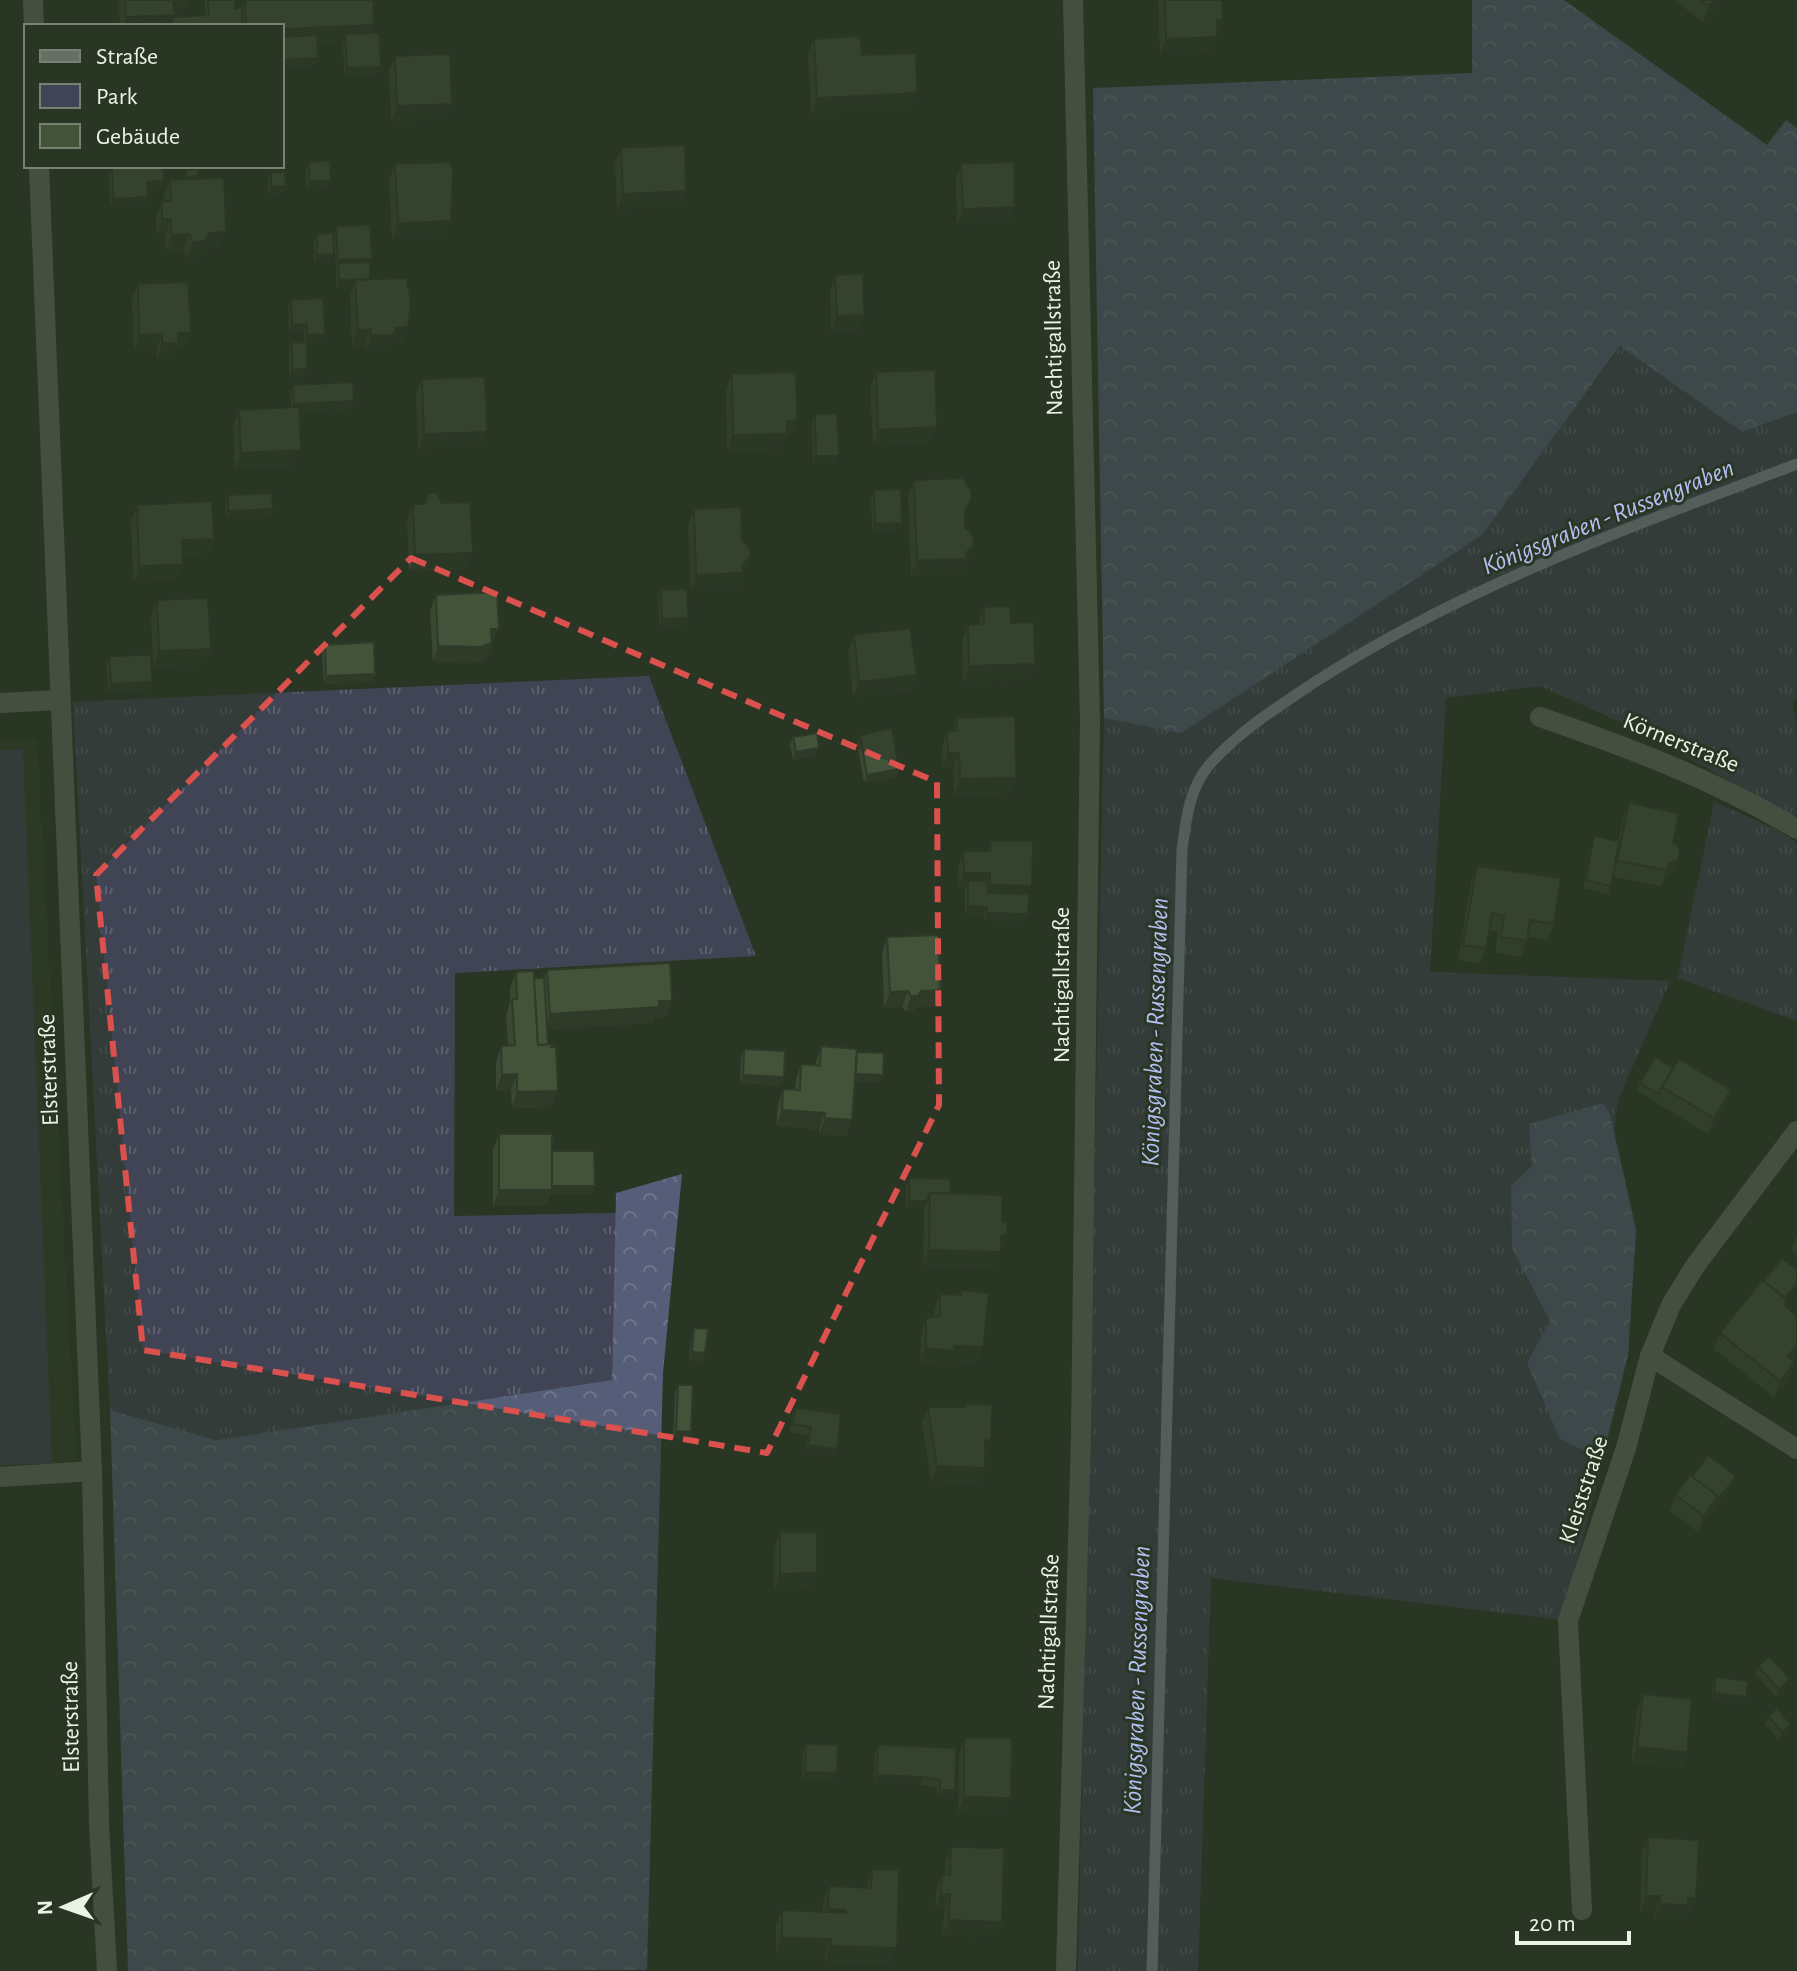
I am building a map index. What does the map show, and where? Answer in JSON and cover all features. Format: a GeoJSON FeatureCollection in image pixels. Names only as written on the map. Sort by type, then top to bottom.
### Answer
{"type":"FeatureCollection","features":[{"type":"Feature","properties":{"kind":"street"},"geometry":{"type":"LineString","coordinates":[[33,0],[34,24]]}},
{"type":"Feature","properties":{"kind":"street","name":"Nachtigallstraße"},"geometry":{"type":"LineString","coordinates":[[1066,1971],[1081,1434],[1090,735],[1073,0]]}},
{"type":"Feature","properties":{"kind":"street","name":"Elsterstraße"},"geometry":{"type":"LineString","coordinates":[[39,168],[92,1471],[99,1824],[107,1971]]}},
{"type":"Feature","properties":{"kind":"street"},"geometry":{"type":"LineString","coordinates":[[0,703],[59,700]]}},
{"type":"Feature","properties":{"kind":"street","name":"Körnerstraße"},"geometry":{"type":"LineString","coordinates":[[1540,717],[1658,759],[1744,797],[1797,829]]}},
{"type":"Feature","properties":{"kind":"street","name":"Kleiststraße"},"geometry":{"type":"LineString","coordinates":[[1582,1910],[1568,1621],[1626,1448],[1650,1356],[1671,1305],[1695,1266],[1797,1131]]}},
{"type":"Feature","properties":{"kind":"street"},"geometry":{"type":"LineString","coordinates":[[1650,1356],[1797,1449]]}},
{"type":"Feature","properties":{"kind":"street"},"geometry":{"type":"LineString","coordinates":[[0,1477],[92,1471]]}},
{"type":"Feature","properties":{"kind":"highlighted area"},"geometry":{"type":"Polygon","coordinates":[[[411,558],[937,782],[939,1105],[767,1453],[143,1350],[96,875],[411,558]]]}},
{"type":"Feature","properties":{"kind":"shaded area"},"geometry":{"type":"Polygon","coordinates":[[[37,739],[76,1462],[0,1467],[0,740],[37,739]]]}},
{"type":"Feature","properties":{"kind":"green space"},"geometry":{"type":"Polygon","coordinates":[[[1472,0],[1564,0],[1767,145],[1786,120],[1797,128],[1797,412],[1742,432],[1620,346],[1482,535],[1181,733],[1104,718],[1093,88],[1472,73],[1472,0]]]}},
{"type":"Feature","properties":{"kind":"green space"},"geometry":{"type":"Polygon","coordinates":[[[1621,346],[1742,432],[1797,412],[1797,698],[1792,703],[1797,725],[1797,814],[1795,817],[1634,728],[1540,686],[1446,698],[1430,972],[1670,981],[1618,1100],[1614,1133],[1636,1230],[1628,1355],[1563,1620],[1211,1578],[1198,1971],[1078,1971],[1104,718],[1181,732],[1481,535],[1621,346]]]}},
{"type":"Feature","properties":{"kind":"green space"},"geometry":{"type":"Polygon","coordinates":[[[649,676],[756,956],[455,973],[454,1216],[616,1213],[612,1380],[216,1440],[110,1410],[73,702],[649,676]]]}},
{"type":"Feature","properties":{"kind":"green space"},"geometry":{"type":"Polygon","coordinates":[[[23,749],[52,1463],[0,1465],[0,750],[23,749]]]}},
{"type":"Feature","properties":{"kind":"green space"},"geometry":{"type":"Polygon","coordinates":[[[1714,802],[1776,829],[1797,843],[1797,1021],[1678,978],[1714,802]]]}},
{"type":"Feature","properties":{"kind":"green space"},"geometry":{"type":"Polygon","coordinates":[[[1603,1103],[1610,1114],[1636,1230],[1628,1355],[1602,1459],[1560,1439],[1527,1363],[1550,1321],[1512,1248],[1511,1186],[1532,1166],[1529,1124],[1603,1103]]]}},
{"type":"Feature","properties":{"kind":"green space"},"geometry":{"type":"Polygon","coordinates":[[[682,1174],[663,1373],[647,1970],[128,1971],[110,1410],[216,1440],[612,1380],[616,1193],[682,1174]]]}},
{"type":"Feature","properties":{"kind":"building"},"geometry":{"type":"Polygon","coordinates":[[[125,0],[173,0],[175,15],[126,17],[125,0]]]}},
{"type":"Feature","properties":{"kind":"building"},"geometry":{"type":"Polygon","coordinates":[[[208,0],[235,0],[235,9],[242,8],[242,24],[125,24],[172,22],[174,17],[209,15],[208,0]]]}},
{"type":"Feature","properties":{"kind":"building"},"geometry":{"type":"Polygon","coordinates":[[[245,0],[373,0],[374,25],[284,29],[284,24],[246,24],[245,0]]]}},
{"type":"Feature","properties":{"kind":"building"},"geometry":{"type":"Polygon","coordinates":[[[1165,0],[1222,0],[1223,20],[1217,20],[1217,37],[1166,39],[1165,0]]]}},
{"type":"Feature","properties":{"kind":"building"},"geometry":{"type":"Polygon","coordinates":[[[1701,0],[1715,0],[1709,6],[1701,0]]]}},
{"type":"Feature","properties":{"kind":"building"},"geometry":{"type":"Polygon","coordinates":[[[379,33],[381,67],[347,68],[345,34],[379,33]]]}},
{"type":"Feature","properties":{"kind":"building"},"geometry":{"type":"Polygon","coordinates":[[[317,35],[318,58],[284,60],[284,37],[317,35]]]}},
{"type":"Feature","properties":{"kind":"building"},"geometry":{"type":"Polygon","coordinates":[[[860,36],[862,55],[916,53],[917,93],[817,98],[814,39],[860,36]]]}},
{"type":"Feature","properties":{"kind":"building"},"geometry":{"type":"Polygon","coordinates":[[[450,54],[452,104],[397,106],[395,56],[450,54]]]}},
{"type":"Feature","properties":{"kind":"building"},"geometry":{"type":"Polygon","coordinates":[[[685,145],[686,191],[623,194],[621,148],[685,145]]]}},
{"type":"Feature","properties":{"kind":"building"},"geometry":{"type":"Polygon","coordinates":[[[330,161],[331,181],[309,181],[309,162],[330,161]]]}},
{"type":"Feature","properties":{"kind":"building"},"geometry":{"type":"Polygon","coordinates":[[[449,162],[453,169],[451,221],[398,223],[395,164],[449,162]]]}},
{"type":"Feature","properties":{"kind":"building"},"geometry":{"type":"Polygon","coordinates":[[[1014,162],[1015,207],[963,209],[961,164],[1014,162]]]}},
{"type":"Feature","properties":{"kind":"building"},"geometry":{"type":"Polygon","coordinates":[[[112,168],[163,168],[164,181],[147,182],[148,197],[113,199],[112,168]]]}},
{"type":"Feature","properties":{"kind":"building"},"geometry":{"type":"Polygon","coordinates":[[[198,169],[198,176],[187,177],[186,170],[198,169]]]}},
{"type":"Feature","properties":{"kind":"building"},"geometry":{"type":"Polygon","coordinates":[[[285,172],[286,186],[271,187],[271,173],[285,172]]]}},
{"type":"Feature","properties":{"kind":"building"},"geometry":{"type":"Polygon","coordinates":[[[224,178],[226,232],[209,233],[205,241],[193,242],[189,234],[172,235],[171,219],[162,219],[162,202],[171,201],[170,180],[224,178]]]}},
{"type":"Feature","properties":{"kind":"building"},"geometry":{"type":"Polygon","coordinates":[[[370,225],[372,259],[338,260],[336,226],[370,225]]]}},
{"type":"Feature","properties":{"kind":"building"},"geometry":{"type":"Polygon","coordinates":[[[333,233],[334,254],[317,255],[317,234],[333,233]]]}},
{"type":"Feature","properties":{"kind":"building"},"geometry":{"type":"Polygon","coordinates":[[[370,262],[370,279],[339,280],[338,263],[370,262]]]}},
{"type":"Feature","properties":{"kind":"building"},"geometry":{"type":"Polygon","coordinates":[[[863,274],[864,315],[837,316],[835,275],[863,274]]]}},
{"type":"Feature","properties":{"kind":"building"},"geometry":{"type":"Polygon","coordinates":[[[406,278],[411,302],[408,327],[395,328],[395,334],[387,336],[371,335],[371,329],[358,330],[355,280],[406,278]]]}},
{"type":"Feature","properties":{"kind":"building"},"geometry":{"type":"Polygon","coordinates":[[[188,282],[191,333],[178,333],[178,343],[162,343],[162,334],[139,335],[138,284],[188,282]]]}},
{"type":"Feature","properties":{"kind":"building"},"geometry":{"type":"Polygon","coordinates":[[[323,298],[325,334],[307,335],[307,324],[292,325],[291,300],[323,298]]]}},
{"type":"Feature","properties":{"kind":"building"},"geometry":{"type":"Polygon","coordinates":[[[292,342],[307,343],[307,369],[292,370],[292,342]]]}},
{"type":"Feature","properties":{"kind":"building"},"geometry":{"type":"Polygon","coordinates":[[[935,370],[937,427],[878,430],[876,372],[935,370]]]}},
{"type":"Feature","properties":{"kind":"building"},"geometry":{"type":"Polygon","coordinates":[[[796,372],[797,421],[787,421],[787,434],[733,435],[732,374],[796,372]]]}},
{"type":"Feature","properties":{"kind":"building"},"geometry":{"type":"Polygon","coordinates":[[[485,377],[487,432],[424,434],[422,379],[485,377]]]}},
{"type":"Feature","properties":{"kind":"building"},"geometry":{"type":"Polygon","coordinates":[[[353,382],[354,401],[294,404],[293,385],[353,382]]]}},
{"type":"Feature","properties":{"kind":"building"},"geometry":{"type":"Polygon","coordinates":[[[299,407],[301,450],[241,453],[239,410],[299,407]]]}},
{"type":"Feature","properties":{"kind":"building"},"geometry":{"type":"Polygon","coordinates":[[[815,414],[837,414],[839,456],[816,456],[815,414]]]}},
{"type":"Feature","properties":{"kind":"building"},"geometry":{"type":"Polygon","coordinates":[[[963,478],[971,491],[971,501],[965,509],[965,528],[973,535],[974,545],[966,553],[966,559],[917,560],[914,480],[963,478]]]}},
{"type":"Feature","properties":{"kind":"building"},"geometry":{"type":"Polygon","coordinates":[[[901,489],[902,523],[875,524],[874,490],[901,489]]]}},
{"type":"Feature","properties":{"kind":"building"},"geometry":{"type":"Polygon","coordinates":[[[272,493],[273,509],[228,511],[228,495],[272,493]]]}},
{"type":"Feature","properties":{"kind":"building"},"geometry":{"type":"Polygon","coordinates":[[[428,493],[437,493],[442,503],[470,502],[473,553],[415,555],[413,504],[425,504],[428,493]]]}},
{"type":"Feature","properties":{"kind":"building"},"geometry":{"type":"Polygon","coordinates":[[[212,501],[214,539],[182,540],[183,565],[139,566],[137,505],[212,501]]]}},
{"type":"Feature","properties":{"kind":"building"},"geometry":{"type":"Polygon","coordinates":[[[741,507],[742,540],[749,547],[750,557],[743,564],[743,573],[696,575],[694,509],[741,507]]]}},
{"type":"Feature","properties":{"kind":"building"},"geometry":{"type":"Polygon","coordinates":[[[687,589],[688,618],[662,619],[661,590],[687,589]]]}},
{"type":"Feature","properties":{"kind":"building"},"geometry":{"type":"Polygon","coordinates":[[[497,592],[499,629],[491,629],[492,643],[480,647],[438,646],[436,595],[497,592]]]}},
{"type":"Feature","properties":{"kind":"building"},"geometry":{"type":"Polygon","coordinates":[[[208,598],[211,649],[159,651],[157,600],[208,598]]]}},
{"type":"Feature","properties":{"kind":"building"},"geometry":{"type":"Polygon","coordinates":[[[1010,606],[1011,623],[1034,622],[1035,664],[969,666],[968,625],[984,624],[984,607],[1010,606]]]}},
{"type":"Feature","properties":{"kind":"building"},"geometry":{"type":"Polygon","coordinates":[[[910,628],[917,675],[859,682],[854,635],[910,628]]]}},
{"type":"Feature","properties":{"kind":"building"},"geometry":{"type":"Polygon","coordinates":[[[374,642],[375,674],[326,676],[325,645],[374,642]]]}},
{"type":"Feature","properties":{"kind":"building"},"geometry":{"type":"Polygon","coordinates":[[[151,655],[152,682],[111,684],[109,656],[151,655]]]}},
{"type":"Feature","properties":{"kind":"building"},"geometry":{"type":"Polygon","coordinates":[[[1015,716],[1016,778],[960,779],[959,753],[948,753],[947,731],[957,730],[957,718],[1015,716]]]}},
{"type":"Feature","properties":{"kind":"building"},"geometry":{"type":"Polygon","coordinates":[[[892,728],[899,769],[867,775],[860,735],[892,728]]]}},
{"type":"Feature","properties":{"kind":"building"},"geometry":{"type":"Polygon","coordinates":[[[817,733],[819,748],[796,752],[793,737],[817,733]]]}},
{"type":"Feature","properties":{"kind":"building"},"geometry":{"type":"Polygon","coordinates":[[[1629,803],[1679,813],[1673,842],[1680,848],[1678,860],[1669,863],[1667,870],[1617,861],[1629,803]]]}},
{"type":"Feature","properties":{"kind":"building"},"geometry":{"type":"Polygon","coordinates":[[[1594,836],[1619,841],[1611,886],[1586,880],[1594,836]]]}},
{"type":"Feature","properties":{"kind":"building"},"geometry":{"type":"Polygon","coordinates":[[[991,841],[1033,841],[1032,886],[990,885],[990,873],[964,873],[963,851],[990,851],[991,841]]]}},
{"type":"Feature","properties":{"kind":"building"},"geometry":{"type":"Polygon","coordinates":[[[1477,866],[1561,878],[1554,924],[1530,920],[1527,941],[1501,937],[1504,916],[1492,913],[1486,948],[1463,945],[1477,866]]]}},
{"type":"Feature","properties":{"kind":"building"},"geometry":{"type":"Polygon","coordinates":[[[968,881],[987,881],[988,893],[1029,894],[1028,914],[987,913],[987,907],[968,906],[968,881]]]}},
{"type":"Feature","properties":{"kind":"building"},"geometry":{"type":"Polygon","coordinates":[[[939,935],[942,990],[921,991],[918,996],[911,996],[908,991],[890,992],[887,937],[939,935]]]}},
{"type":"Feature","properties":{"kind":"building"},"geometry":{"type":"Polygon","coordinates":[[[670,963],[672,1001],[659,1001],[659,1007],[550,1014],[547,970],[670,963]]]}},
{"type":"Feature","properties":{"kind":"building"},"geometry":{"type":"Polygon","coordinates":[[[534,971],[538,1045],[552,1044],[551,1047],[556,1047],[558,1091],[517,1092],[517,1074],[502,1075],[501,1046],[515,1045],[512,999],[517,999],[516,972],[534,971]]]}},
{"type":"Feature","properties":{"kind":"building"},"geometry":{"type":"Polygon","coordinates":[[[534,978],[544,978],[548,1044],[538,1045],[534,978]]]}},
{"type":"Feature","properties":{"kind":"building"},"geometry":{"type":"Polygon","coordinates":[[[821,1046],[857,1049],[852,1120],[825,1118],[825,1113],[782,1110],[783,1089],[800,1090],[801,1064],[820,1066],[821,1046]]]}},
{"type":"Feature","properties":{"kind":"building"},"geometry":{"type":"Polygon","coordinates":[[[744,1049],[785,1051],[784,1077],[743,1075],[744,1049]]]}},
{"type":"Feature","properties":{"kind":"building"},"geometry":{"type":"Polygon","coordinates":[[[857,1052],[884,1053],[883,1075],[856,1074],[857,1052]]]}},
{"type":"Feature","properties":{"kind":"building"},"geometry":{"type":"Polygon","coordinates":[[[1655,1057],[1673,1068],[1659,1094],[1640,1083],[1655,1057]]]}},
{"type":"Feature","properties":{"kind":"building"},"geometry":{"type":"Polygon","coordinates":[[[1679,1059],[1731,1090],[1714,1118],[1662,1087],[1679,1059]]]}},
{"type":"Feature","properties":{"kind":"building"},"geometry":{"type":"Polygon","coordinates":[[[499,1134],[552,1134],[552,1190],[499,1190],[499,1134]]]}},
{"type":"Feature","properties":{"kind":"building"},"geometry":{"type":"Polygon","coordinates":[[[552,1151],[594,1151],[595,1186],[552,1186],[552,1151]]]}},
{"type":"Feature","properties":{"kind":"building"},"geometry":{"type":"Polygon","coordinates":[[[909,1178],[950,1179],[950,1194],[930,1193],[927,1201],[909,1201],[909,1178]]]}},
{"type":"Feature","properties":{"kind":"building"},"geometry":{"type":"Polygon","coordinates":[[[930,1193],[1002,1195],[1002,1221],[1007,1223],[1007,1234],[1001,1236],[1001,1252],[929,1250],[930,1193]]]}},
{"type":"Feature","properties":{"kind":"building"},"geometry":{"type":"Polygon","coordinates":[[[1782,1258],[1797,1270],[1797,1283],[1785,1298],[1764,1281],[1782,1258]]]}},
{"type":"Feature","properties":{"kind":"building"},"geometry":{"type":"Polygon","coordinates":[[[1762,1280],[1787,1300],[1784,1305],[1797,1316],[1797,1345],[1788,1356],[1795,1362],[1780,1381],[1720,1333],[1762,1280]]]}},
{"type":"Feature","properties":{"kind":"building"},"geometry":{"type":"Polygon","coordinates":[[[962,1290],[989,1293],[983,1347],[954,1346],[954,1351],[926,1348],[926,1318],[940,1316],[940,1294],[961,1295],[962,1290]]]}},
{"type":"Feature","properties":{"kind":"building"},"geometry":{"type":"Polygon","coordinates":[[[694,1328],[708,1329],[705,1353],[692,1352],[694,1328]]]}},
{"type":"Feature","properties":{"kind":"building"},"geometry":{"type":"Polygon","coordinates":[[[678,1385],[693,1385],[691,1432],[676,1431],[678,1385]]]}},
{"type":"Feature","properties":{"kind":"building"},"geometry":{"type":"Polygon","coordinates":[[[966,1404],[992,1405],[991,1441],[985,1440],[985,1468],[937,1466],[928,1407],[966,1407],[966,1404]]]}},
{"type":"Feature","properties":{"kind":"building"},"geometry":{"type":"Polygon","coordinates":[[[795,1408],[841,1414],[837,1449],[808,1445],[811,1427],[793,1424],[795,1408]]]}},
{"type":"Feature","properties":{"kind":"building"},"geometry":{"type":"Polygon","coordinates":[[[1708,1455],[1736,1476],[1715,1504],[1718,1496],[1692,1477],[1708,1455]]]}},
{"type":"Feature","properties":{"kind":"building"},"geometry":{"type":"Polygon","coordinates":[[[1690,1475],[1718,1496],[1704,1516],[1676,1495],[1690,1475]]]}},
{"type":"Feature","properties":{"kind":"building"},"geometry":{"type":"Polygon","coordinates":[[[780,1532],[817,1532],[817,1573],[780,1574],[780,1532]]]}},
{"type":"Feature","properties":{"kind":"building"},"geometry":{"type":"Polygon","coordinates":[[[1769,1656],[1790,1679],[1779,1689],[1758,1666],[1769,1656]]]}},
{"type":"Feature","properties":{"kind":"building"},"geometry":{"type":"Polygon","coordinates":[[[1716,1677],[1748,1681],[1746,1697],[1714,1693],[1716,1677]]]}},
{"type":"Feature","properties":{"kind":"building"},"geometry":{"type":"Polygon","coordinates":[[[1643,1694],[1692,1699],[1687,1752],[1637,1747],[1643,1694]]]}},
{"type":"Feature","properties":{"kind":"building"},"geometry":{"type":"Polygon","coordinates":[[[1777,1708],[1791,1725],[1782,1732],[1768,1716],[1777,1708]]]}},
{"type":"Feature","properties":{"kind":"building"},"geometry":{"type":"Polygon","coordinates":[[[964,1738],[1012,1738],[1011,1798],[964,1797],[964,1738]]]}},
{"type":"Feature","properties":{"kind":"building"},"geometry":{"type":"Polygon","coordinates":[[[806,1744],[838,1745],[837,1773],[805,1772],[806,1744]]]}},
{"type":"Feature","properties":{"kind":"building"},"geometry":{"type":"Polygon","coordinates":[[[878,1745],[956,1748],[955,1790],[940,1790],[940,1780],[877,1775],[878,1745]]]}},
{"type":"Feature","properties":{"kind":"building"},"geometry":{"type":"Polygon","coordinates":[[[1648,1837],[1699,1840],[1696,1898],[1688,1898],[1688,1905],[1660,1904],[1660,1896],[1646,1896],[1648,1837]]]}},
{"type":"Feature","properties":{"kind":"building"},"geometry":{"type":"Polygon","coordinates":[[[951,1847],[1004,1848],[1002,1922],[949,1920],[950,1894],[941,1894],[942,1875],[950,1875],[951,1847]]]}},
{"type":"Feature","properties":{"kind":"building"},"geometry":{"type":"Polygon","coordinates":[[[872,1869],[899,1870],[897,1948],[830,1946],[831,1939],[782,1938],[782,1910],[846,1913],[846,1910],[828,1909],[829,1886],[871,1888],[872,1869]]]}},
{"type":"Feature","properties":{"kind":"waterway","name":"Königsgraben - Russengraben"},"geometry":{"type":"LineString","coordinates":[[1152,1971],[1182,850],[1197,783],[1221,752],[1260,720],[1372,647],[1430,616],[1550,560],[1797,464]]}}]}
